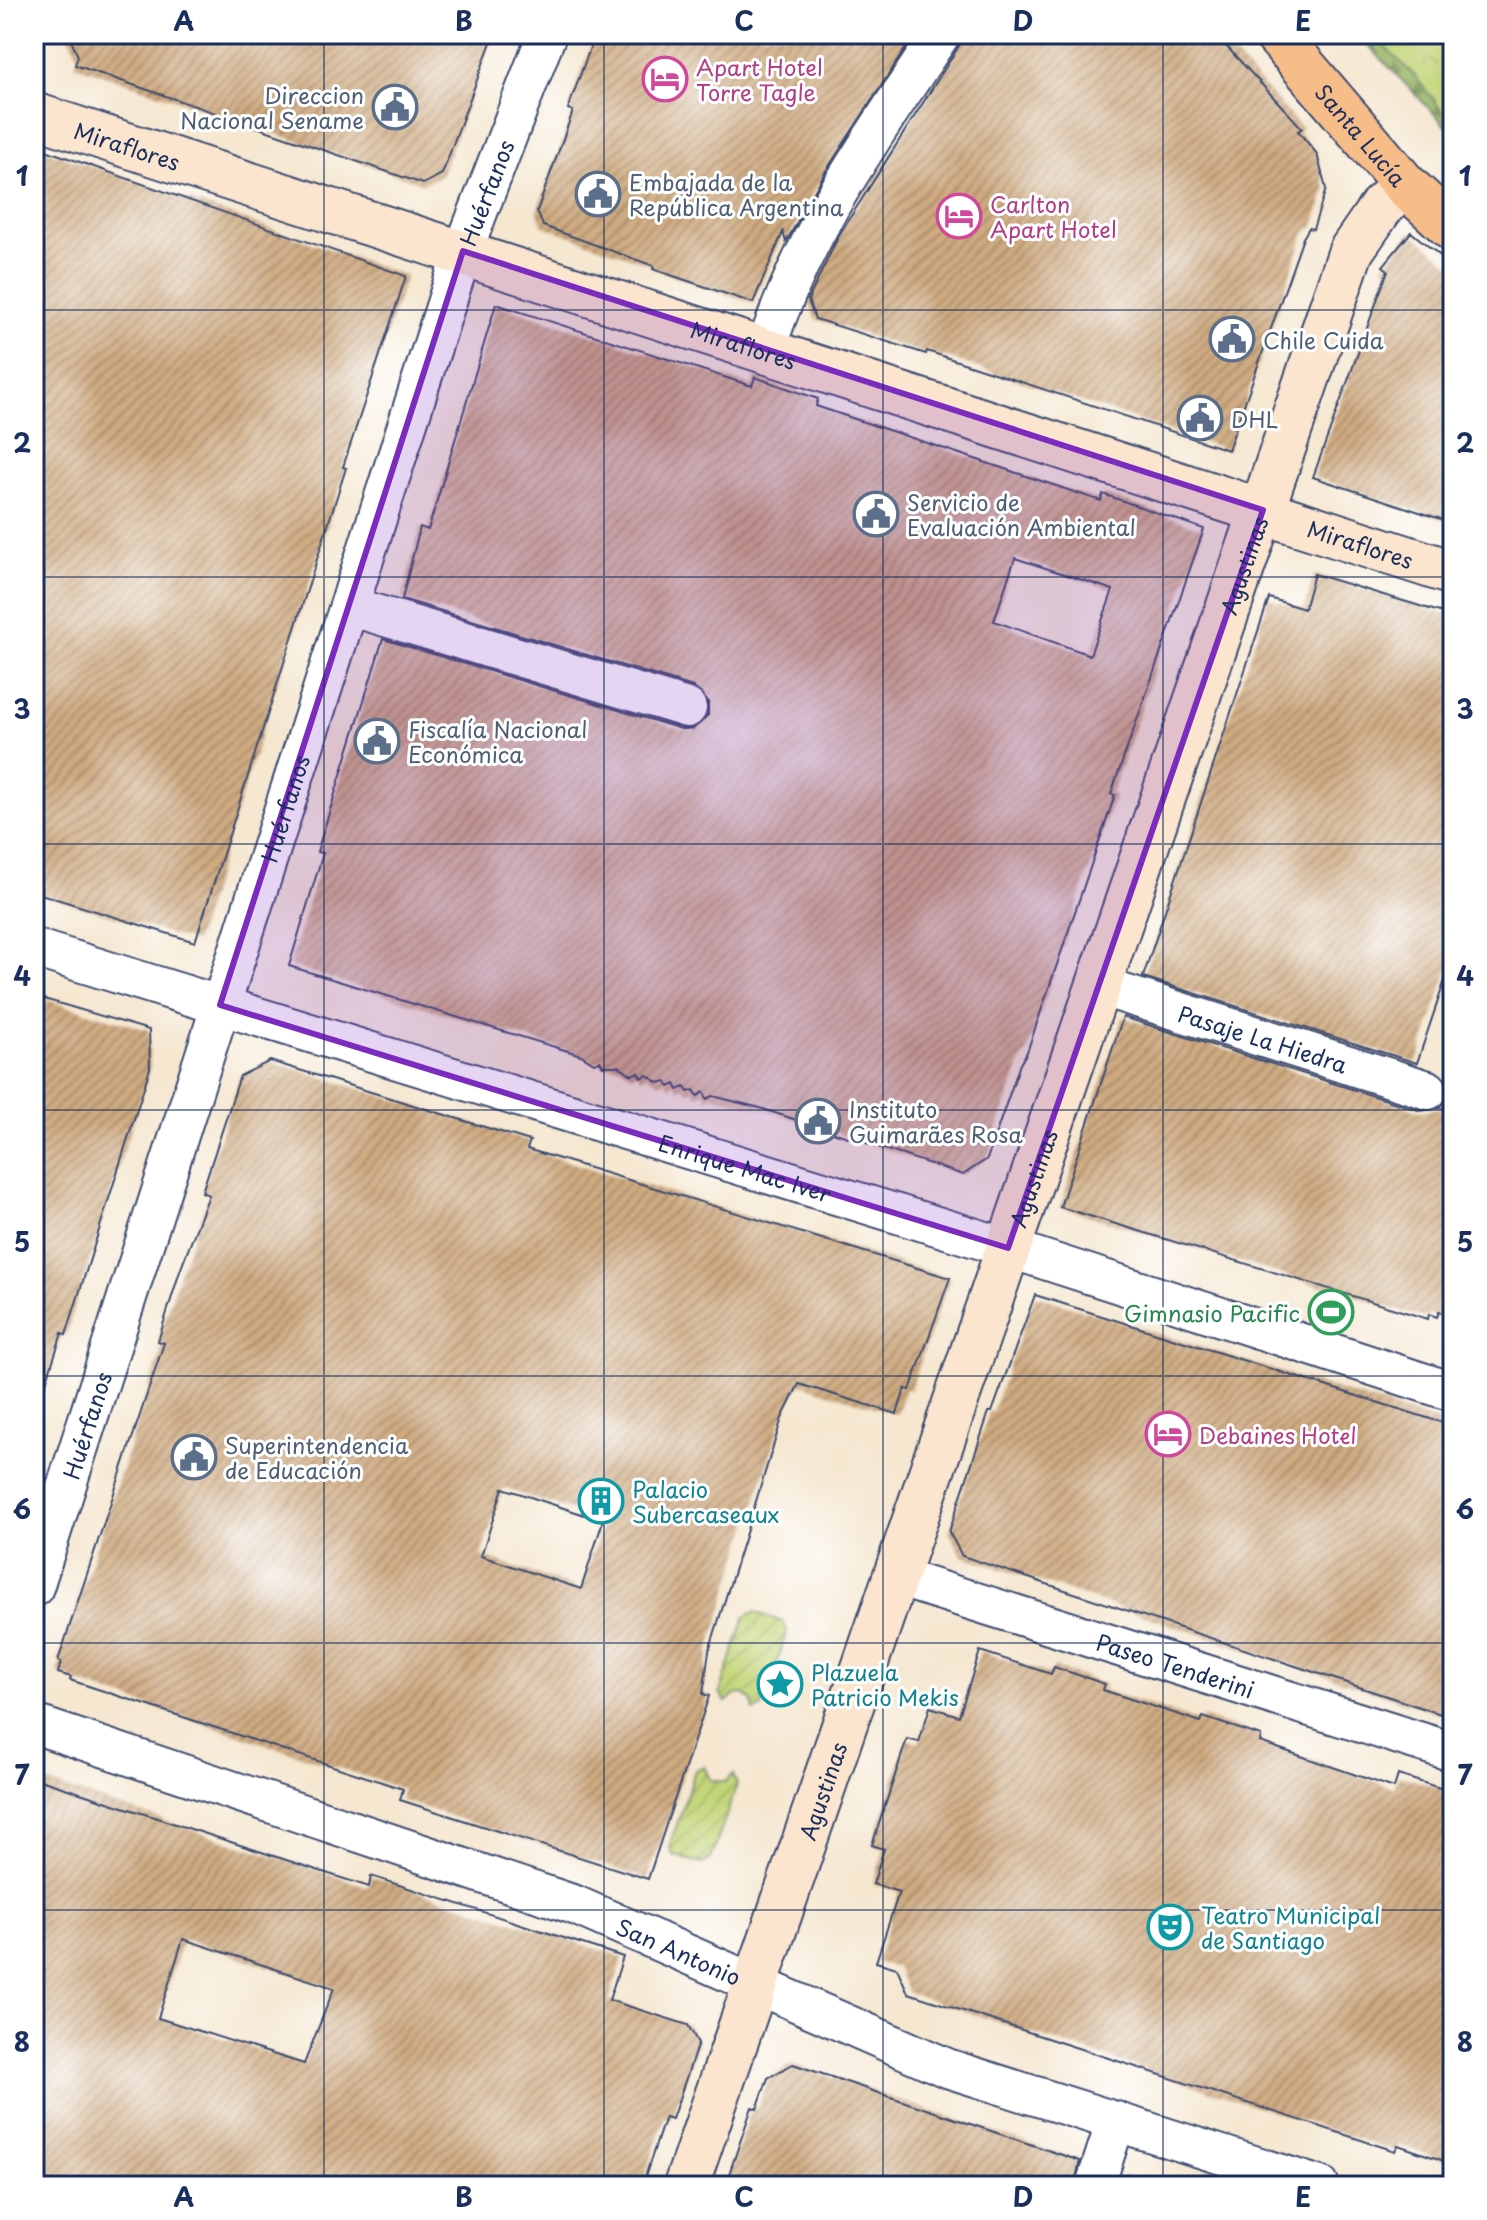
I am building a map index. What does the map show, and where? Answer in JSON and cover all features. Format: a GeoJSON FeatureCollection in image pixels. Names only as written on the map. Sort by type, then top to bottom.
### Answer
{"type":"FeatureCollection","features":[{"type":"Feature","properties":{"kind":"main road","name":"Santa Lucía"},"geometry":{"type":"LineString","coordinates":[[1276,34],[1405,185],[1453,229]]}},
{"type":"Feature","properties":{"kind":"main road","name":"Miraflores"},"geometry":{"type":"LineString","coordinates":[[34,115],[1453,573]]}},
{"type":"Feature","properties":{"kind":"main road","name":"Agustinas"},"geometry":{"type":"LineString","coordinates":[[686,2186],[1351,251],[1382,206],[1405,185]]}},
{"type":"Feature","properties":{"kind":"street","name":"Huérfanos"},"geometry":{"type":"LineString","coordinates":[[34,1587],[463,251],[547,34]]}},
{"type":"Feature","properties":{"kind":"street"},"geometry":{"type":"LineString","coordinates":[[766,349],[780,305],[815,230],[850,171],[941,34]]}},
{"type":"Feature","properties":{"kind":"street"},"geometry":{"type":"LineString","coordinates":[[349,606],[687,708]]}},
{"type":"Feature","properties":{"kind":"street","name":"Enrique Mac Iver"},"geometry":{"type":"LineString","coordinates":[[34,948],[1008,1248],[1453,1392]]}},
{"type":"Feature","properties":{"kind":"street","name":"Pasaje La Hiedra"},"geometry":{"type":"LineString","coordinates":[[1099,986],[1428,1090]]}},
{"type":"Feature","properties":{"kind":"street","name":"Paseo Tenderini"},"geometry":{"type":"LineString","coordinates":[[897,1577],[1453,1752]]}},
{"type":"Feature","properties":{"kind":"street","name":"San Antonio"},"geometry":{"type":"LineString","coordinates":[[34,1724],[575,1905],[756,1987],[947,2068],[1320,2186]]}},
{"type":"Feature","properties":{"kind":"street"},"geometry":{"type":"LineString","coordinates":[[1095,2186],[1116,2121]]}},
{"type":"Feature","properties":{"kind":"highlighted area"},"geometry":{"type":"Polygon","coordinates":[[[463,251],[1263,510],[1008,1248],[220,1005],[463,251]]]}},
{"type":"Feature","properties":{"kind":"green space"},"geometry":{"type":"Polygon","coordinates":[[[1357,34],[1453,34],[1453,133],[1357,34]]]}},
{"type":"Feature","properties":{"kind":"green space"},"geometry":{"type":"Polygon","coordinates":[[[1371,34],[1453,34],[1453,125],[1414,75],[1371,34]]]}},
{"type":"Feature","properties":{"kind":"green space"},"geometry":{"type":"Polygon","coordinates":[[[754,1612],[783,1622],[787,1631],[762,1707],[754,1711],[752,1701],[744,1694],[734,1695],[726,1702],[720,1693],[745,1617],[754,1612]]]}},
{"type":"Feature","properties":{"kind":"green space"},"geometry":{"type":"Polygon","coordinates":[[[704,1766],[710,1780],[725,1782],[733,1775],[737,1784],[711,1859],[702,1864],[673,1855],[670,1846],[695,1770],[704,1766]]]}},
{"type":"Feature","properties":{"kind":"building"},"geometry":{"type":"Polygon","coordinates":[[[68,34],[494,34],[442,174],[423,184],[75,65],[78,56],[68,34]]]}},
{"type":"Feature","properties":{"kind":"building"},"geometry":{"type":"Polygon","coordinates":[[[595,34],[915,34],[824,174],[786,242],[783,232],[753,303],[653,269],[654,266],[543,226],[537,211],[573,111],[568,109],[595,34]]]}},
{"type":"Feature","properties":{"kind":"building"},"geometry":{"type":"Polygon","coordinates":[[[963,34],[1215,34],[1302,128],[1298,131],[1317,154],[1326,189],[1313,229],[1309,228],[1303,238],[1228,450],[927,351],[926,354],[815,319],[808,300],[839,235],[959,46],[963,34]]]}},
{"type":"Feature","properties":{"kind":"building"},"geometry":{"type":"Polygon","coordinates":[[[34,146],[406,276],[195,942],[34,892],[34,146]]]}},
{"type":"Feature","properties":{"kind":"building"},"geometry":{"type":"Polygon","coordinates":[[[1411,232],[1453,266],[1453,523],[1313,477],[1388,270],[1383,266],[1411,232]]]}},
{"type":"Feature","properties":{"kind":"building"},"geometry":{"type":"Polygon","coordinates":[[[496,304],[752,386],[755,377],[818,399],[816,406],[1101,501],[1103,494],[1204,529],[1111,794],[1115,795],[1027,1052],[987,1159],[963,1175],[760,1108],[713,1096],[707,1099],[704,1092],[698,1096],[694,1090],[688,1092],[685,1087],[678,1090],[675,1084],[669,1087],[666,1081],[659,1083],[647,1075],[641,1078],[638,1072],[632,1075],[619,1066],[603,1066],[600,1061],[594,1063],[581,1055],[289,966],[323,853],[317,852],[383,639],[681,729],[693,729],[708,715],[708,702],[693,687],[402,599],[420,527],[428,530],[496,304]],[[1015,558],[994,621],[1090,655],[1113,590],[1015,558]]]}},
{"type":"Feature","properties":{"kind":"building"},"geometry":{"type":"Polygon","coordinates":[[[1314,574],[1453,616],[1453,956],[1417,1063],[1143,977],[1269,598],[1304,609],[1314,574]]]}},
{"type":"Feature","properties":{"kind":"building"},"geometry":{"type":"Polygon","coordinates":[[[34,996],[149,1030],[150,1068],[66,1335],[62,1333],[40,1401],[34,1400],[34,996]]]}},
{"type":"Feature","properties":{"kind":"building"},"geometry":{"type":"Polygon","coordinates":[[[1123,1017],[1421,1111],[1440,1108],[1453,1112],[1453,1316],[1439,1312],[1437,1317],[1429,1314],[1428,1319],[1060,1207],[1123,1017]]]}},
{"type":"Feature","properties":{"kind":"building"},"geometry":{"type":"Polygon","coordinates":[[[270,1061],[530,1141],[527,1149],[950,1278],[910,1390],[905,1389],[897,1414],[799,1384],[782,1418],[709,1651],[703,1694],[709,1696],[648,1879],[400,1800],[403,1789],[70,1680],[71,1677],[58,1673],[61,1662],[58,1661],[164,1343],[158,1341],[209,1195],[202,1192],[240,1076],[270,1061]],[[503,1488],[481,1556],[581,1589],[603,1521],[503,1488]]]}},
{"type":"Feature","properties":{"kind":"building"},"geometry":{"type":"Polygon","coordinates":[[[1035,1295],[1453,1426],[1453,1718],[962,1556],[949,1532],[989,1412],[992,1412],[1035,1295]]]}},
{"type":"Feature","properties":{"kind":"building","name":"Teatro Municipal de Santiago"},"geometry":{"type":"Polygon","coordinates":[[[980,1651],[1051,1674],[1054,1667],[1105,1684],[1103,1690],[1201,1722],[1203,1717],[1261,1736],[1260,1742],[1394,1788],[1398,1775],[1453,1792],[1453,2164],[1398,2145],[1395,2151],[908,1993],[897,1968],[876,1962],[899,1892],[873,1884],[884,1849],[872,1845],[907,1739],[919,1742],[930,1707],[959,1716],[980,1651]]]}},
{"type":"Feature","properties":{"kind":"building"},"geometry":{"type":"Polygon","coordinates":[[[34,1778],[369,1887],[371,1876],[623,1957],[609,2000],[688,2025],[698,2043],[672,2119],[665,2117],[642,2186],[34,2186],[34,1778]],[[183,1939],[158,2018],[304,2064],[334,1988],[183,1939]]]}},
{"type":"Feature","properties":{"kind":"building"},"geometry":{"type":"Polygon","coordinates":[[[793,2064],[1080,2161],[1074,2186],[725,2186],[752,2107],[757,2109],[768,2078],[793,2064]]]}},
{"type":"Feature","properties":{"kind":"building"},"geometry":{"type":"Polygon","coordinates":[[[1122,2175],[1137,2180],[1136,2186],[1118,2186],[1122,2175]]]}},
{"type":"Feature","properties":{"kind":"place","name":"Apart Hotel Torre Tagle"},"geometry":{"type":"Point","coordinates":[665,79]}},
{"type":"Feature","properties":{"kind":"place","name":"Direccion Nacional Sename"},"geometry":{"type":"Point","coordinates":[395,107]}},
{"type":"Feature","properties":{"kind":"place","name":"Embajada de la República Argentina"},"geometry":{"type":"Point","coordinates":[598,194]}},
{"type":"Feature","properties":{"kind":"place","name":"Carlton Apart Hotel"},"geometry":{"type":"Point","coordinates":[959,216]}},
{"type":"Feature","properties":{"kind":"place","name":"Chile Cuida"},"geometry":{"type":"Point","coordinates":[1232,339]}},
{"type":"Feature","properties":{"kind":"place","name":"DHL"},"geometry":{"type":"Point","coordinates":[1200,418]}},
{"type":"Feature","properties":{"kind":"place","name":"Servicio de Evaluación Ambiental"},"geometry":{"type":"Point","coordinates":[876,514]}},
{"type":"Feature","properties":{"kind":"place","name":"Fiscalía Nacional Económica"},"geometry":{"type":"Point","coordinates":[377,741]}},
{"type":"Feature","properties":{"kind":"place","name":"Instituto Guimarães Rosa"},"geometry":{"type":"Point","coordinates":[818,1121]}},
{"type":"Feature","properties":{"kind":"place","name":"Gimnasio Pacific"},"geometry":{"type":"Point","coordinates":[1331,1312]}},
{"type":"Feature","properties":{"kind":"place","name":"Debaines Hotel"},"geometry":{"type":"Point","coordinates":[1168,1434]}},
{"type":"Feature","properties":{"kind":"place","name":"Superintendencia de Educación"},"geometry":{"type":"Point","coordinates":[194,1457]}},
{"type":"Feature","properties":{"kind":"place","name":"Palacio Subercaseaux"},"geometry":{"type":"Point","coordinates":[601,1501]}},
{"type":"Feature","properties":{"kind":"place","name":"Plazuela Patricio Mekis"},"geometry":{"type":"Point","coordinates":[780,1684]}},
{"type":"Feature","properties":{"kind":"place","name":"Teatro Municipal de Santiago"},"geometry":{"type":"Point","coordinates":[1170,1927]}}]}
